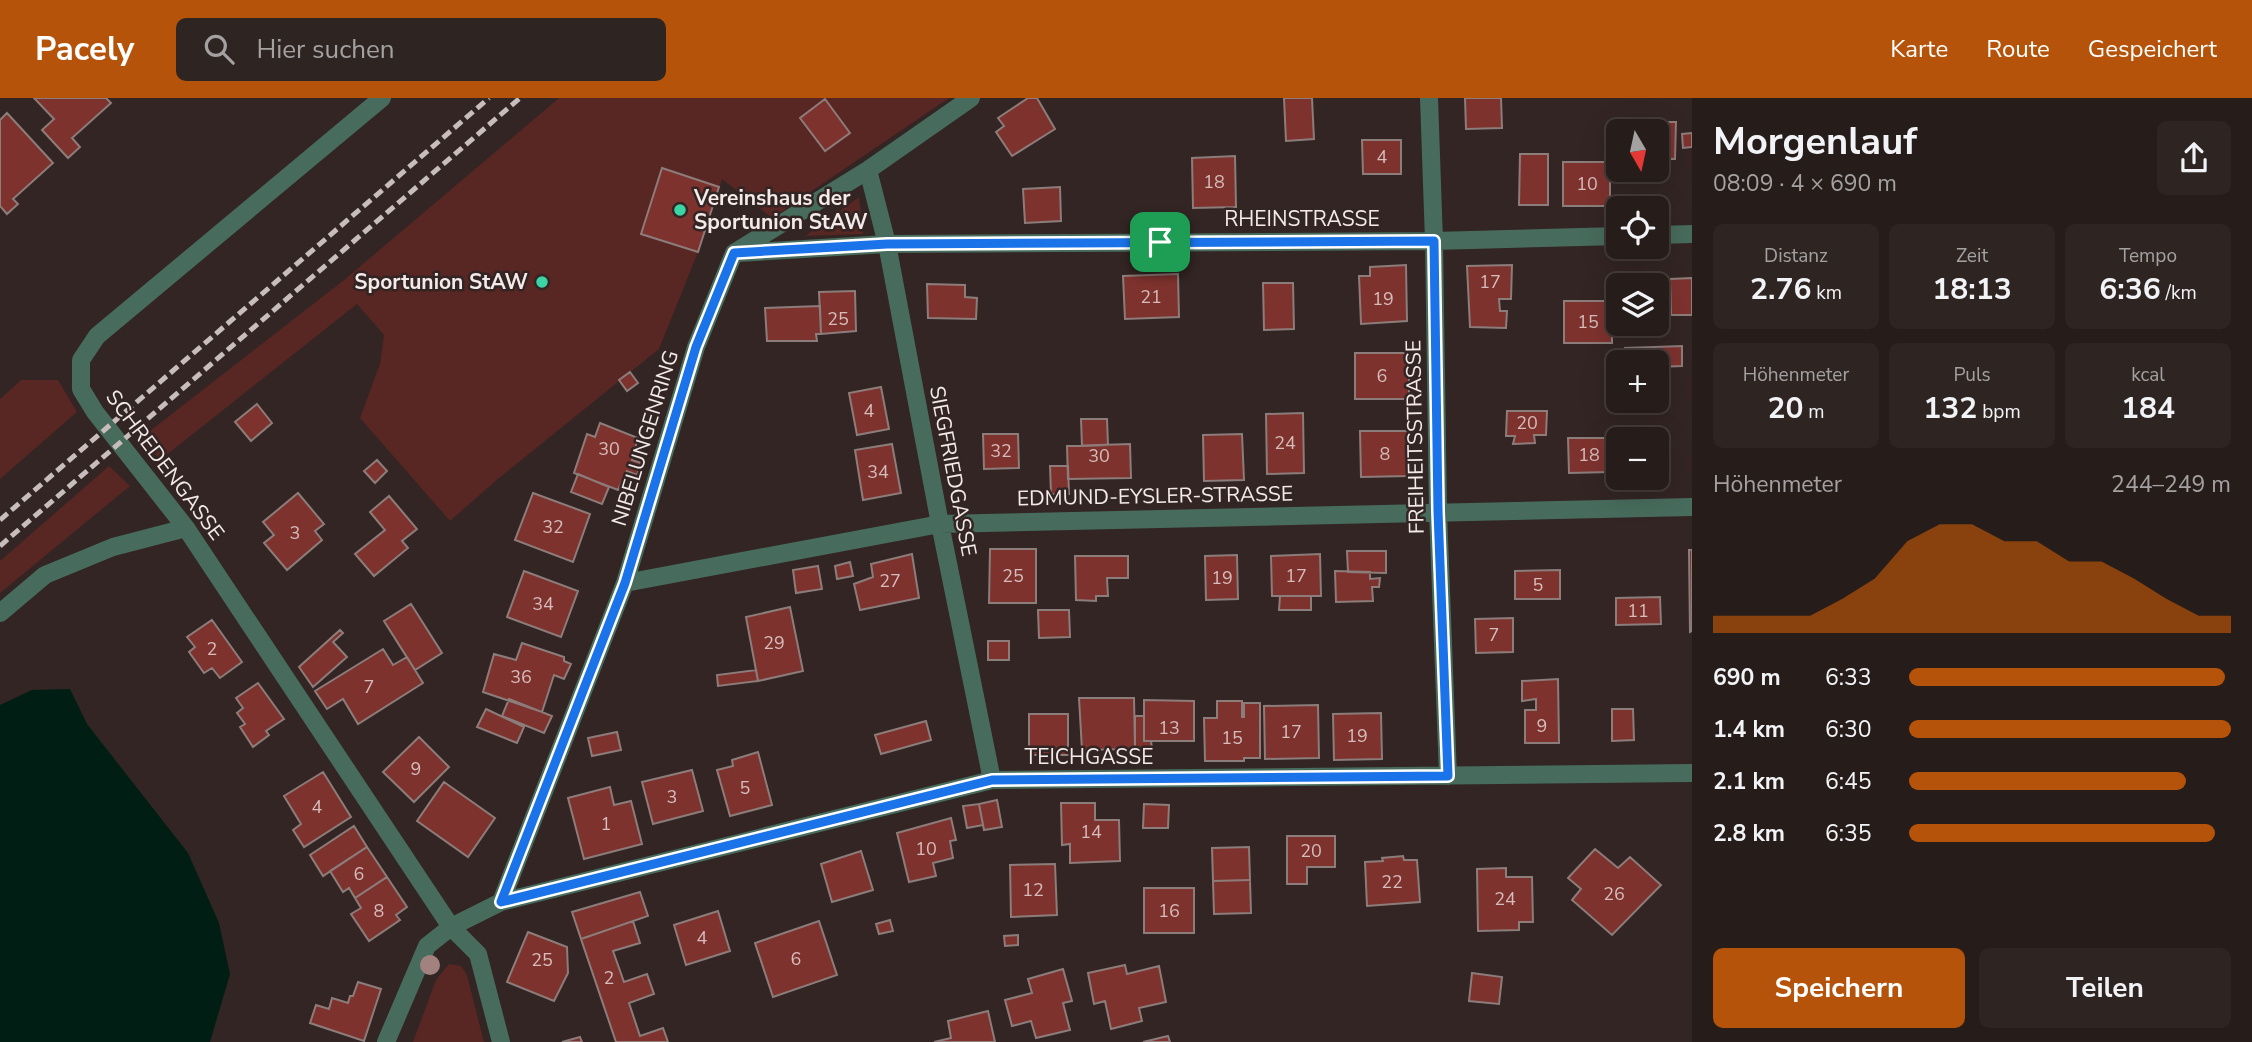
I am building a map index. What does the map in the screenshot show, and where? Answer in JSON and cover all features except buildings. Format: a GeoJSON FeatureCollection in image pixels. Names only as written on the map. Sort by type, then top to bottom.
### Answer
{"type":"FeatureCollection","features":[{"type":"Feature","properties":{"kind":"street","name":"SCHREDENGASSE"},"geometry":{"type":"LineString","coordinates":[[382,98],[97,336],[80,360],[81,389],[95,412],[186,528],[451,927]]}},
{"type":"Feature","properties":{"kind":"street"},"geometry":{"type":"LineString","coordinates":[[734,253],[868,170],[971,98]]}},
{"type":"Feature","properties":{"kind":"street","name":"FREIHEITSSTRASSE"},"geometry":{"type":"LineString","coordinates":[[1429,98],[1438,511],[1448,776]]}},
{"type":"Feature","properties":{"kind":"street","name":"SIEGFRIEDGASSE"},"geometry":{"type":"LineString","coordinates":[[868,170],[887,244],[992,780]]}},
{"type":"Feature","properties":{"kind":"street"},"geometry":{"type":"LineString","coordinates":[[1669,235],[1692,234]]}},
{"type":"Feature","properties":{"kind":"street","name":"RHEINSTRASSE"},"geometry":{"type":"LineString","coordinates":[[734,253],[887,244],[1434,241],[1606,236]]}},
{"type":"Feature","properties":{"kind":"street","name":"NIBELUNGENRING"},"geometry":{"type":"LineString","coordinates":[[501,902],[625,583],[696,347],[734,253]]}},
{"type":"Feature","properties":{"kind":"street","name":"EDMUND-EYSLER-STRASSE"},"geometry":{"type":"LineString","coordinates":[[625,583],[940,524],[1692,507]]}},
{"type":"Feature","properties":{"kind":"street"},"geometry":{"type":"LineString","coordinates":[[0,614],[45,575],[113,547],[186,528]]}},
{"type":"Feature","properties":{"kind":"street","name":"TEICHGASSE"},"geometry":{"type":"LineString","coordinates":[[501,902],[992,780],[1692,773]]}},
{"type":"Feature","properties":{"kind":"street"},"geometry":{"type":"LineString","coordinates":[[386,1042],[402,1000],[428,946],[451,927],[501,902]]}},
{"type":"Feature","properties":{"kind":"street"},"geometry":{"type":"LineString","coordinates":[[451,927],[478,954],[501,1042]]}},
{"type":"Feature","properties":{"kind":"shaded area","name":"Sportunion StAW"},"geometry":{"type":"Polygon","coordinates":[[[559,98],[949,98],[772,218],[722,179],[698,252],[659,349],[450,521],[360,418],[380,364],[384,335],[357,304],[160,460],[141,438],[344,280],[559,98]]]}},
{"type":"Feature","properties":{"kind":"shaded area"},"geometry":{"type":"Polygon","coordinates":[[[859,197],[863,234],[805,236],[859,197]]]}},
{"type":"Feature","properties":{"kind":"shaded area"},"geometry":{"type":"Polygon","coordinates":[[[21,380],[58,380],[77,412],[0,479],[0,399],[21,380]]]}},
{"type":"Feature","properties":{"kind":"shaded area"},"geometry":{"type":"Polygon","coordinates":[[[109,466],[130,486],[0,593],[0,561],[109,466]]]}},
{"type":"Feature","properties":{"kind":"shaded area"},"geometry":{"type":"Polygon","coordinates":[[[70,689],[87,724],[188,853],[219,923],[230,974],[210,1042],[0,1042],[0,705],[32,690],[70,689]]]}},
{"type":"Feature","properties":{"kind":"shaded area"},"geometry":{"type":"Polygon","coordinates":[[[449,964],[461,966],[467,975],[484,1042],[413,1042],[436,980],[449,964]]]}},
{"type":"Feature","properties":{"kind":"railway"},"geometry":{"type":"LineString","coordinates":[[0,520],[489,98]]}},
{"type":"Feature","properties":{"kind":"railway"},"geometry":{"type":"LineString","coordinates":[[0,546],[520,98]]}},
{"type":"Feature","properties":{"kind":"place","name":"Vereinshaus der Sportunion StAW"},"geometry":{"type":"Point","coordinates":[680,210]}},
{"type":"Feature","properties":{"kind":"place","name":"Sportunion StAW"},"geometry":{"type":"Point","coordinates":[542,282]}},
{"type":"Feature","properties":{"kind":"route"},"geometry":{"type":"LineString","coordinates":[[1434,241],[1438,511],[1448,776],[992,780],[501,902],[625,583],[696,347],[734,253],[887,244],[1160,242],[1434,241]]}}]}
